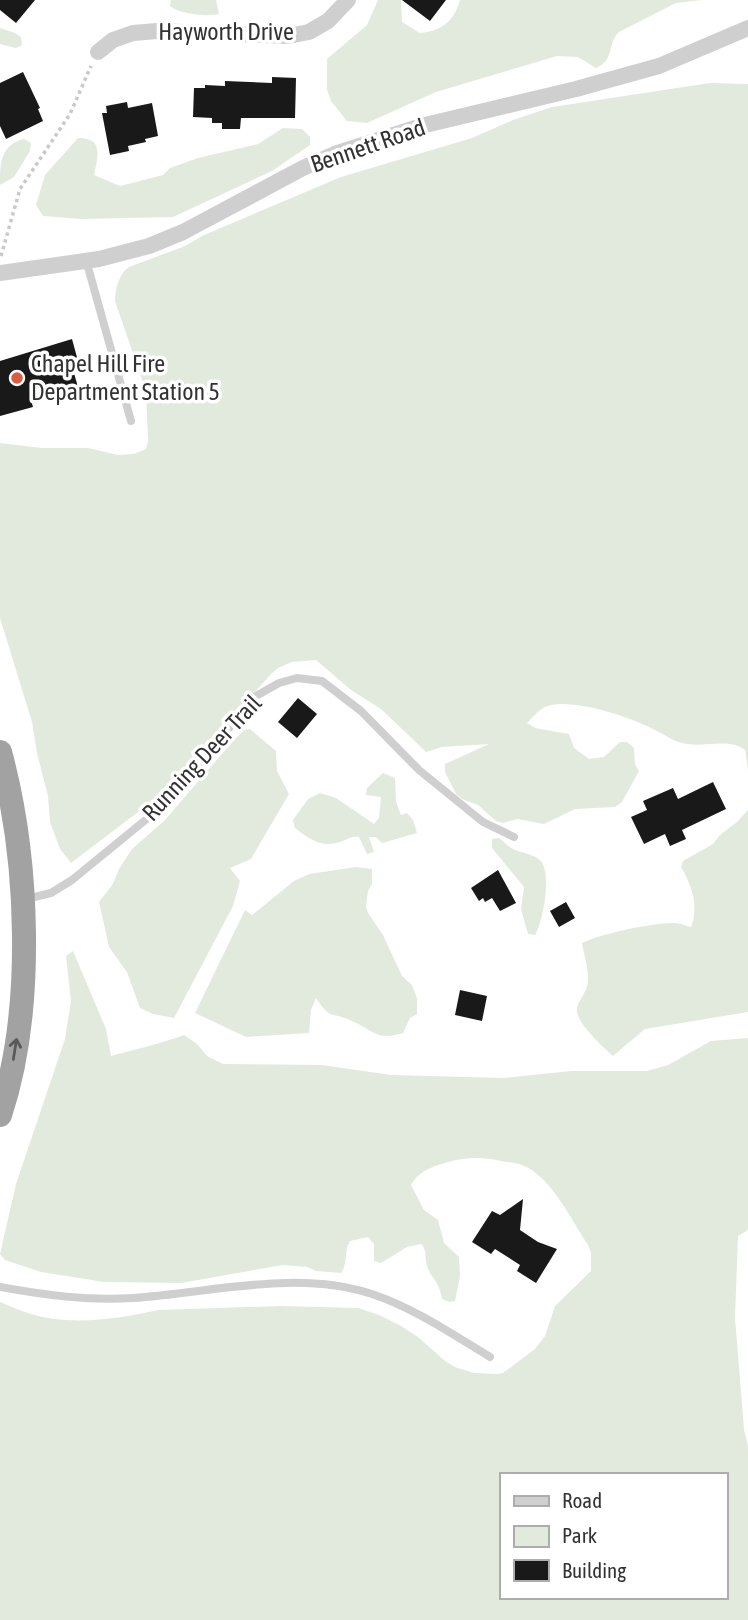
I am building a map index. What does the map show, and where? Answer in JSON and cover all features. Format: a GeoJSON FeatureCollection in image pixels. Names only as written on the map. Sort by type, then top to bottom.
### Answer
{"type":"FeatureCollection","features":[{"type":"Feature","properties":{"kind":"highway"},"geometry":{"type":"LineString","coordinates":[[0,752],[14,827],[23,900],[24,1000],[9,1089],[0,1115]]}},
{"type":"Feature","properties":{"kind":"street","name":"Hayworth Drive"},"geometry":{"type":"LineString","coordinates":[[97,52],[114,40],[133,33],[157,31],[288,36],[309,32],[328,21],[348,0]]}},
{"type":"Feature","properties":{"kind":"street","name":"Bennett Road"},"geometry":{"type":"LineString","coordinates":[[0,273],[86,260],[149,246],[183,232],[303,168],[350,148],[421,126],[659,66],[746,28]]}},
{"type":"Feature","properties":{"kind":"lane"},"geometry":{"type":"LineString","coordinates":[[86,260],[131,421]]}},
{"type":"Feature","properties":{"kind":"lane","name":"Running Deer Trail"},"geometry":{"type":"LineString","coordinates":[[23,900],[51,893],[72,880],[165,804],[257,696],[279,683],[297,678],[322,681],[361,710],[419,770],[461,805],[483,822],[513,837]]}},
{"type":"Feature","properties":{"kind":"lane"},"geometry":{"type":"LineString","coordinates":[[0,1287],[83,1298],[131,1298],[235,1287],[321,1284],[372,1294],[427,1319],[490,1357]]}},
{"type":"Feature","properties":{"kind":"path"},"geometry":{"type":"LineString","coordinates":[[0,258],[20,189],[70,114],[97,52]]}},
{"type":"Feature","properties":{"kind":"green space"},"geometry":{"type":"Polygon","coordinates":[[[171,0],[216,0],[219,14],[186,13],[170,6],[171,0]]]}},
{"type":"Feature","properties":{"kind":"green space"},"geometry":{"type":"Polygon","coordinates":[[[378,0],[401,0],[402,22],[420,33],[446,24],[460,0],[701,0],[676,3],[619,32],[609,56],[596,68],[578,57],[557,56],[436,92],[367,123],[347,121],[331,101],[327,90],[327,59],[367,25],[378,0]]]}},
{"type":"Feature","properties":{"kind":"green space"},"geometry":{"type":"Polygon","coordinates":[[[0,28],[21,37],[22,45],[16,48],[0,44],[0,28]]]}},
{"type":"Feature","properties":{"kind":"green space"},"geometry":{"type":"Polygon","coordinates":[[[710,83],[748,84],[748,770],[745,750],[739,746],[682,743],[616,714],[572,705],[548,706],[527,723],[535,728],[569,734],[574,748],[589,759],[604,757],[620,742],[627,742],[634,748],[635,764],[639,771],[622,802],[615,807],[575,809],[544,824],[517,819],[503,823],[496,821],[478,805],[456,794],[445,772],[445,764],[489,744],[442,747],[426,752],[381,709],[351,690],[316,660],[292,662],[272,673],[167,790],[71,863],[60,849],[50,822],[48,796],[32,722],[0,618],[0,443],[42,448],[88,448],[118,455],[134,454],[146,449],[146,391],[115,301],[118,282],[126,270],[341,177],[472,138],[552,107],[710,83]]]}},
{"type":"Feature","properties":{"kind":"green space"},"geometry":{"type":"Polygon","coordinates":[[[283,128],[302,129],[310,137],[310,145],[272,171],[173,217],[81,219],[43,216],[36,205],[45,175],[78,138],[92,141],[96,145],[98,155],[94,175],[120,186],[163,175],[170,168],[198,158],[258,144],[283,128]]]}},
{"type":"Feature","properties":{"kind":"green space"},"geometry":{"type":"Polygon","coordinates":[[[24,139],[31,143],[30,151],[14,177],[0,185],[3,156],[10,146],[24,139]]]}},
{"type":"Feature","properties":{"kind":"green space"},"geometry":{"type":"Polygon","coordinates":[[[250,729],[276,751],[277,771],[289,794],[251,859],[230,868],[240,881],[233,906],[174,1018],[153,1014],[140,1008],[127,972],[109,947],[99,902],[113,884],[132,849],[164,821],[234,740],[244,730],[250,729]]]}},
{"type":"Feature","properties":{"kind":"green space"},"geometry":{"type":"Polygon","coordinates":[[[383,773],[395,778],[396,802],[401,815],[407,813],[413,820],[417,833],[382,843],[376,837],[369,837],[374,852],[367,854],[359,837],[323,844],[295,828],[293,820],[308,799],[320,793],[336,798],[374,824],[379,818],[381,797],[366,795],[367,788],[383,773]]]}},
{"type":"Feature","properties":{"kind":"green space"},"geometry":{"type":"Polygon","coordinates":[[[748,810],[748,1012],[645,1029],[613,1056],[590,1034],[577,1013],[588,982],[582,943],[614,932],[655,924],[677,923],[691,927],[694,904],[691,889],[681,867],[683,861],[713,844],[748,810]]]}},
{"type":"Feature","properties":{"kind":"green space"},"geometry":{"type":"Polygon","coordinates":[[[499,838],[511,848],[541,861],[544,868],[545,898],[535,935],[528,934],[521,909],[524,887],[492,848],[492,839],[499,838]]]}},
{"type":"Feature","properties":{"kind":"green space"},"geometry":{"type":"Polygon","coordinates":[[[356,867],[372,869],[372,884],[366,906],[368,913],[383,935],[402,976],[412,985],[417,998],[417,1014],[410,1018],[403,1033],[387,1036],[376,1034],[352,1021],[328,1013],[316,998],[311,1010],[309,1033],[246,1037],[195,1013],[245,910],[252,915],[294,881],[309,874],[356,867]]]}},
{"type":"Feature","properties":{"kind":"green space"},"geometry":{"type":"Polygon","coordinates":[[[73,951],[106,1029],[111,1056],[184,1035],[196,1043],[207,1056],[223,1064],[322,1065],[391,1075],[504,1078],[572,1071],[647,1071],[668,1065],[711,1041],[748,1038],[748,1230],[738,1236],[735,1318],[744,1429],[748,1446],[748,1620],[0,1620],[0,1302],[27,1313],[62,1320],[111,1318],[158,1310],[281,1306],[358,1308],[401,1326],[455,1367],[474,1373],[497,1374],[503,1373],[535,1349],[545,1336],[555,1306],[591,1271],[588,1245],[560,1200],[542,1179],[522,1165],[476,1158],[434,1167],[419,1175],[411,1185],[424,1210],[438,1220],[444,1243],[459,1257],[460,1276],[455,1301],[442,1299],[427,1266],[421,1244],[407,1247],[381,1263],[374,1261],[374,1244],[368,1237],[350,1241],[341,1273],[283,1265],[181,1283],[104,1282],[41,1272],[5,1260],[0,1254],[16,1184],[65,1039],[71,1001],[66,956],[73,951]]]}},
{"type":"Feature","properties":{"kind":"building"},"geometry":{"type":"Polygon","coordinates":[[[0,0],[35,0],[16,23],[0,10],[0,0]]]}},
{"type":"Feature","properties":{"kind":"building"},"geometry":{"type":"Polygon","coordinates":[[[402,0],[446,0],[430,21],[402,0]]]}},
{"type":"Feature","properties":{"kind":"building"},"geometry":{"type":"Polygon","coordinates":[[[23,72],[40,108],[38,109],[43,121],[6,139],[0,126],[0,83],[23,72]]]}},
{"type":"Feature","properties":{"kind":"building"},"geometry":{"type":"Polygon","coordinates":[[[272,77],[296,78],[295,118],[241,118],[240,129],[222,129],[222,123],[212,123],[212,118],[193,117],[194,88],[205,88],[205,85],[225,86],[225,81],[272,83],[272,77]]]}},
{"type":"Feature","properties":{"kind":"building"},"geometry":{"type":"Polygon","coordinates":[[[127,102],[128,108],[152,103],[158,136],[128,146],[129,151],[110,155],[102,113],[107,113],[106,106],[127,102]]]}},
{"type":"Feature","properties":{"kind":"building","name":"Chapel Hill Fire Department Station 5"},"geometry":{"type":"Polygon","coordinates":[[[72,339],[78,361],[71,363],[78,387],[31,400],[33,407],[0,416],[0,361],[72,339]]]}},
{"type":"Feature","properties":{"kind":"building"},"geometry":{"type":"Polygon","coordinates":[[[298,698],[317,714],[297,738],[278,722],[298,698]]]}},
{"type":"Feature","properties":{"kind":"building"},"geometry":{"type":"Polygon","coordinates":[[[713,782],[726,809],[682,830],[686,839],[670,846],[665,834],[644,844],[631,817],[647,810],[643,801],[673,788],[678,799],[713,782]]]}},
{"type":"Feature","properties":{"kind":"building"},"geometry":{"type":"Polygon","coordinates":[[[498,870],[516,903],[500,911],[492,898],[485,902],[483,898],[479,901],[471,888],[498,870]]]}},
{"type":"Feature","properties":{"kind":"building"},"geometry":{"type":"Polygon","coordinates":[[[566,902],[575,918],[559,927],[550,911],[566,902]]]}},
{"type":"Feature","properties":{"kind":"building"},"geometry":{"type":"Polygon","coordinates":[[[460,990],[487,996],[482,1021],[455,1015],[460,990]]]}},
{"type":"Feature","properties":{"kind":"building"},"geometry":{"type":"Polygon","coordinates":[[[523,1199],[520,1230],[538,1242],[557,1249],[536,1283],[517,1271],[520,1265],[495,1249],[491,1254],[472,1242],[492,1211],[500,1215],[523,1199]]]}},
{"type":"Feature","properties":{"kind":"place","name":"Chapel Hill Fire Department Station 5"},"geometry":{"type":"Point","coordinates":[17,378]}}]}
